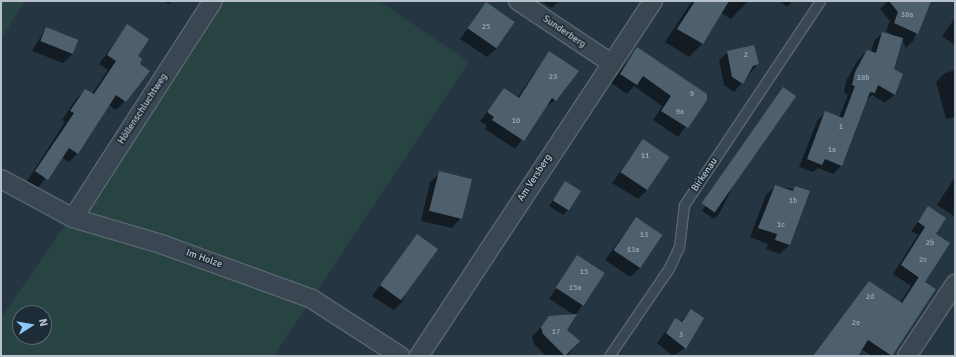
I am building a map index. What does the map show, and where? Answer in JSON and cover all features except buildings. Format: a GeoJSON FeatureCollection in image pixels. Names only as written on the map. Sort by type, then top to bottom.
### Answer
{"type":"FeatureCollection","features":[{"type":"Feature","properties":{"kind":"street","name":"Höllenschluchtweg"},"geometry":{"type":"LineString","coordinates":[[73,218],[213,1]]}},
{"type":"Feature","properties":{"kind":"street","name":"Sunderberg"},"geometry":{"type":"LineString","coordinates":[[518,1],[610,63]]}},
{"type":"Feature","properties":{"kind":"street","name":"Am Versberg"},"geometry":{"type":"LineString","coordinates":[[419,356],[610,63],[653,1]]}},
{"type":"Feature","properties":{"kind":"street","name":"Im Holze"},"geometry":{"type":"LineString","coordinates":[[1,179],[73,218],[164,245],[312,299],[400,356]]}},
{"type":"Feature","properties":{"kind":"street"},"geometry":{"type":"LineString","coordinates":[[907,356],[955,284]]}},
{"type":"Feature","properties":{"kind":"lane","name":"Birkenau"},"geometry":{"type":"LineString","coordinates":[[609,356],[669,268],[679,246],[684,205],[820,1]]}},
{"type":"Feature","properties":{"kind":"green space"},"geometry":{"type":"Polygon","coordinates":[[[1,1],[25,1],[1,39],[1,1]]]}},
{"type":"Feature","properties":{"kind":"green space"},"geometry":{"type":"Polygon","coordinates":[[[219,1],[379,1],[469,62],[274,356],[1,356],[1,318],[219,1]]]}}]}
